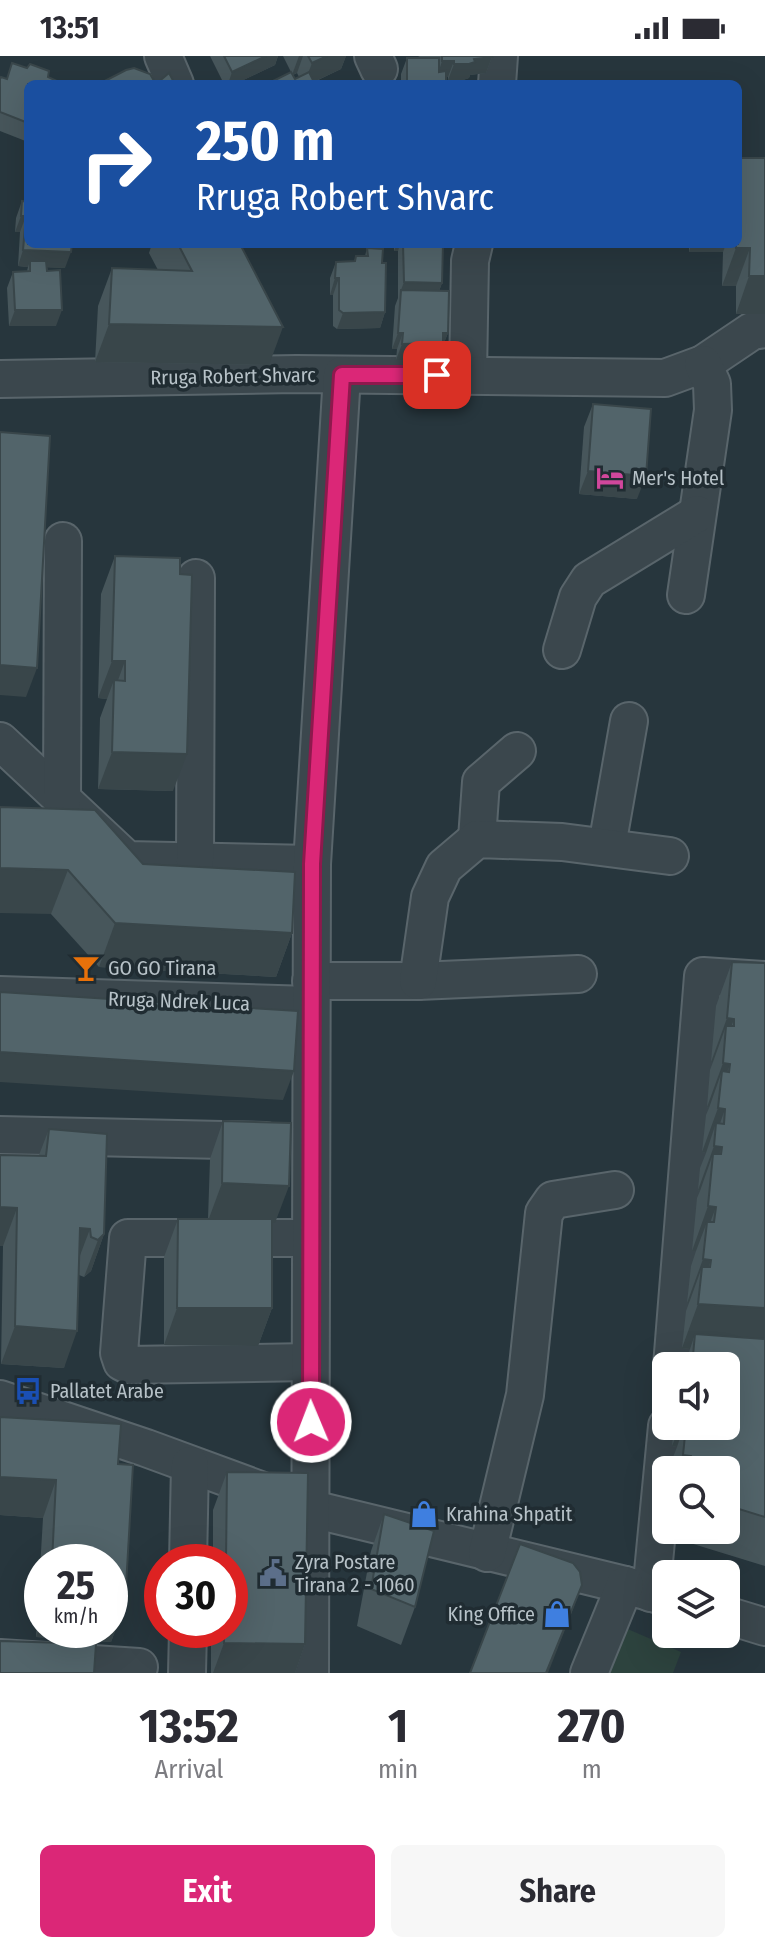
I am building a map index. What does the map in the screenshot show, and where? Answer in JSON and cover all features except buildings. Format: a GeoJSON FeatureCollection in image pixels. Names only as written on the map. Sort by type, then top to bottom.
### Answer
{"type":"FeatureCollection","features":[{"type":"Feature","properties":{"kind":"street"},"geometry":{"type":"LineString","coordinates":[[163,56],[173,80]]}},
{"type":"Feature","properties":{"kind":"street"},"geometry":{"type":"LineString","coordinates":[[497,80],[499,56]]}},
{"type":"Feature","properties":{"kind":"street"},"geometry":{"type":"LineString","coordinates":[[468,374],[470,261],[473,248]]}},
{"type":"Feature","properties":{"kind":"street","name":"Rruga Robert Shvarc"},"geometry":{"type":"LineString","coordinates":[[0,379],[468,374],[665,378],[703,364],[752,331],[765,329]]}},
{"type":"Feature","properties":{"kind":"street"},"geometry":{"type":"LineString","coordinates":[[686,595],[713,410],[712,384],[703,364]]}},
{"type":"Feature","properties":{"kind":"street"},"geometry":{"type":"LineString","coordinates":[[310,1673],[312,864],[342,375]]}},
{"type":"Feature","properties":{"kind":"street"},"geometry":{"type":"LineString","coordinates":[[562,650],[578,597],[589,580],[697,514]]}},
{"type":"Feature","properties":{"kind":"street"},"geometry":{"type":"LineString","coordinates":[[62,802],[63,541]]}},
{"type":"Feature","properties":{"kind":"street"},"geometry":{"type":"LineString","coordinates":[[195,862],[196,578]]}},
{"type":"Feature","properties":{"kind":"street"},"geometry":{"type":"LineString","coordinates":[[607,846],[629,721]]}},
{"type":"Feature","properties":{"kind":"street"},"geometry":{"type":"LineString","coordinates":[[0,741],[127,860],[312,864]]}},
{"type":"Feature","properties":{"kind":"street"},"geometry":{"type":"LineString","coordinates":[[477,839],[481,782],[517,751]]}},
{"type":"Feature","properties":{"kind":"street"},"geometry":{"type":"LineString","coordinates":[[418,981],[430,897],[444,867],[477,839],[607,846],[670,856]]}},
{"type":"Feature","properties":{"kind":"street","name":"Rruga Ndrek Luca"},"geometry":{"type":"LineString","coordinates":[[0,995],[310,993],[418,981],[578,974]]}},
{"type":"Feature","properties":{"kind":"street"},"geometry":{"type":"LineString","coordinates":[[673,1352],[703,976],[765,980]]}},
{"type":"Feature","properties":{"kind":"street"},"geometry":{"type":"LineString","coordinates":[[0,1135],[310,1142]]}},
{"type":"Feature","properties":{"kind":"street"},"geometry":{"type":"LineString","coordinates":[[487,1553],[525,1395],[544,1213],[553,1200],[615,1190]]}},
{"type":"Feature","properties":{"kind":"street"},"geometry":{"type":"LineString","coordinates":[[310,1238],[128,1238],[119,1353],[122,1362],[128,1365],[310,1362]]}},
{"type":"Feature","properties":{"kind":"street"},"geometry":{"type":"LineString","coordinates":[[0,1399],[312,1509],[647,1591]]}},
{"type":"Feature","properties":{"kind":"street"},"geometry":{"type":"LineString","coordinates":[[589,1673],[647,1591],[665,1440]]}},
{"type":"Feature","properties":{"kind":"street"},"geometry":{"type":"LineString","coordinates":[[188,1544],[190,1465]]}},
{"type":"Feature","properties":{"kind":"street"},"geometry":{"type":"LineString","coordinates":[[740,1619],[765,1627]]}},
{"type":"Feature","properties":{"kind":"street"},"geometry":{"type":"LineString","coordinates":[[187,1673],[188,1648]]}},
{"type":"Feature","properties":{"kind":"street"},"geometry":{"type":"LineString","coordinates":[[9,1658],[139,1667]]}},
{"type":"Feature","properties":{"kind":"green space"},"geometry":{"type":"Polygon","coordinates":[[[623,1627],[652,1640],[652,1648],[672,1648],[681,1652],[673,1673],[604,1673],[623,1627]]]}},
{"type":"Feature","properties":{"kind":"place","name":"Mer's Hotel"},"geometry":{"type":"Point","coordinates":[610,478]}},
{"type":"Feature","properties":{"kind":"place","name":"GO GO Tirana"},"geometry":{"type":"Point","coordinates":[86,968]}},
{"type":"Feature","properties":{"kind":"place","name":"Pallatet Arabe"},"geometry":{"type":"Point","coordinates":[28,1391]}},
{"type":"Feature","properties":{"kind":"place","name":"Krahina Shpatit"},"geometry":{"type":"Point","coordinates":[424,1514]}},
{"type":"Feature","properties":{"kind":"place","name":"Zyra Postare Tirana 2 - 1060"},"geometry":{"type":"Point","coordinates":[273,1573]}},
{"type":"Feature","properties":{"kind":"place","name":"King Office"},"geometry":{"type":"Point","coordinates":[557,1614]}},
{"type":"Feature","properties":{"kind":"route"},"geometry":{"type":"LineString","coordinates":[[311,1422],[312,864],[342,375],[437,375]]}}]}
